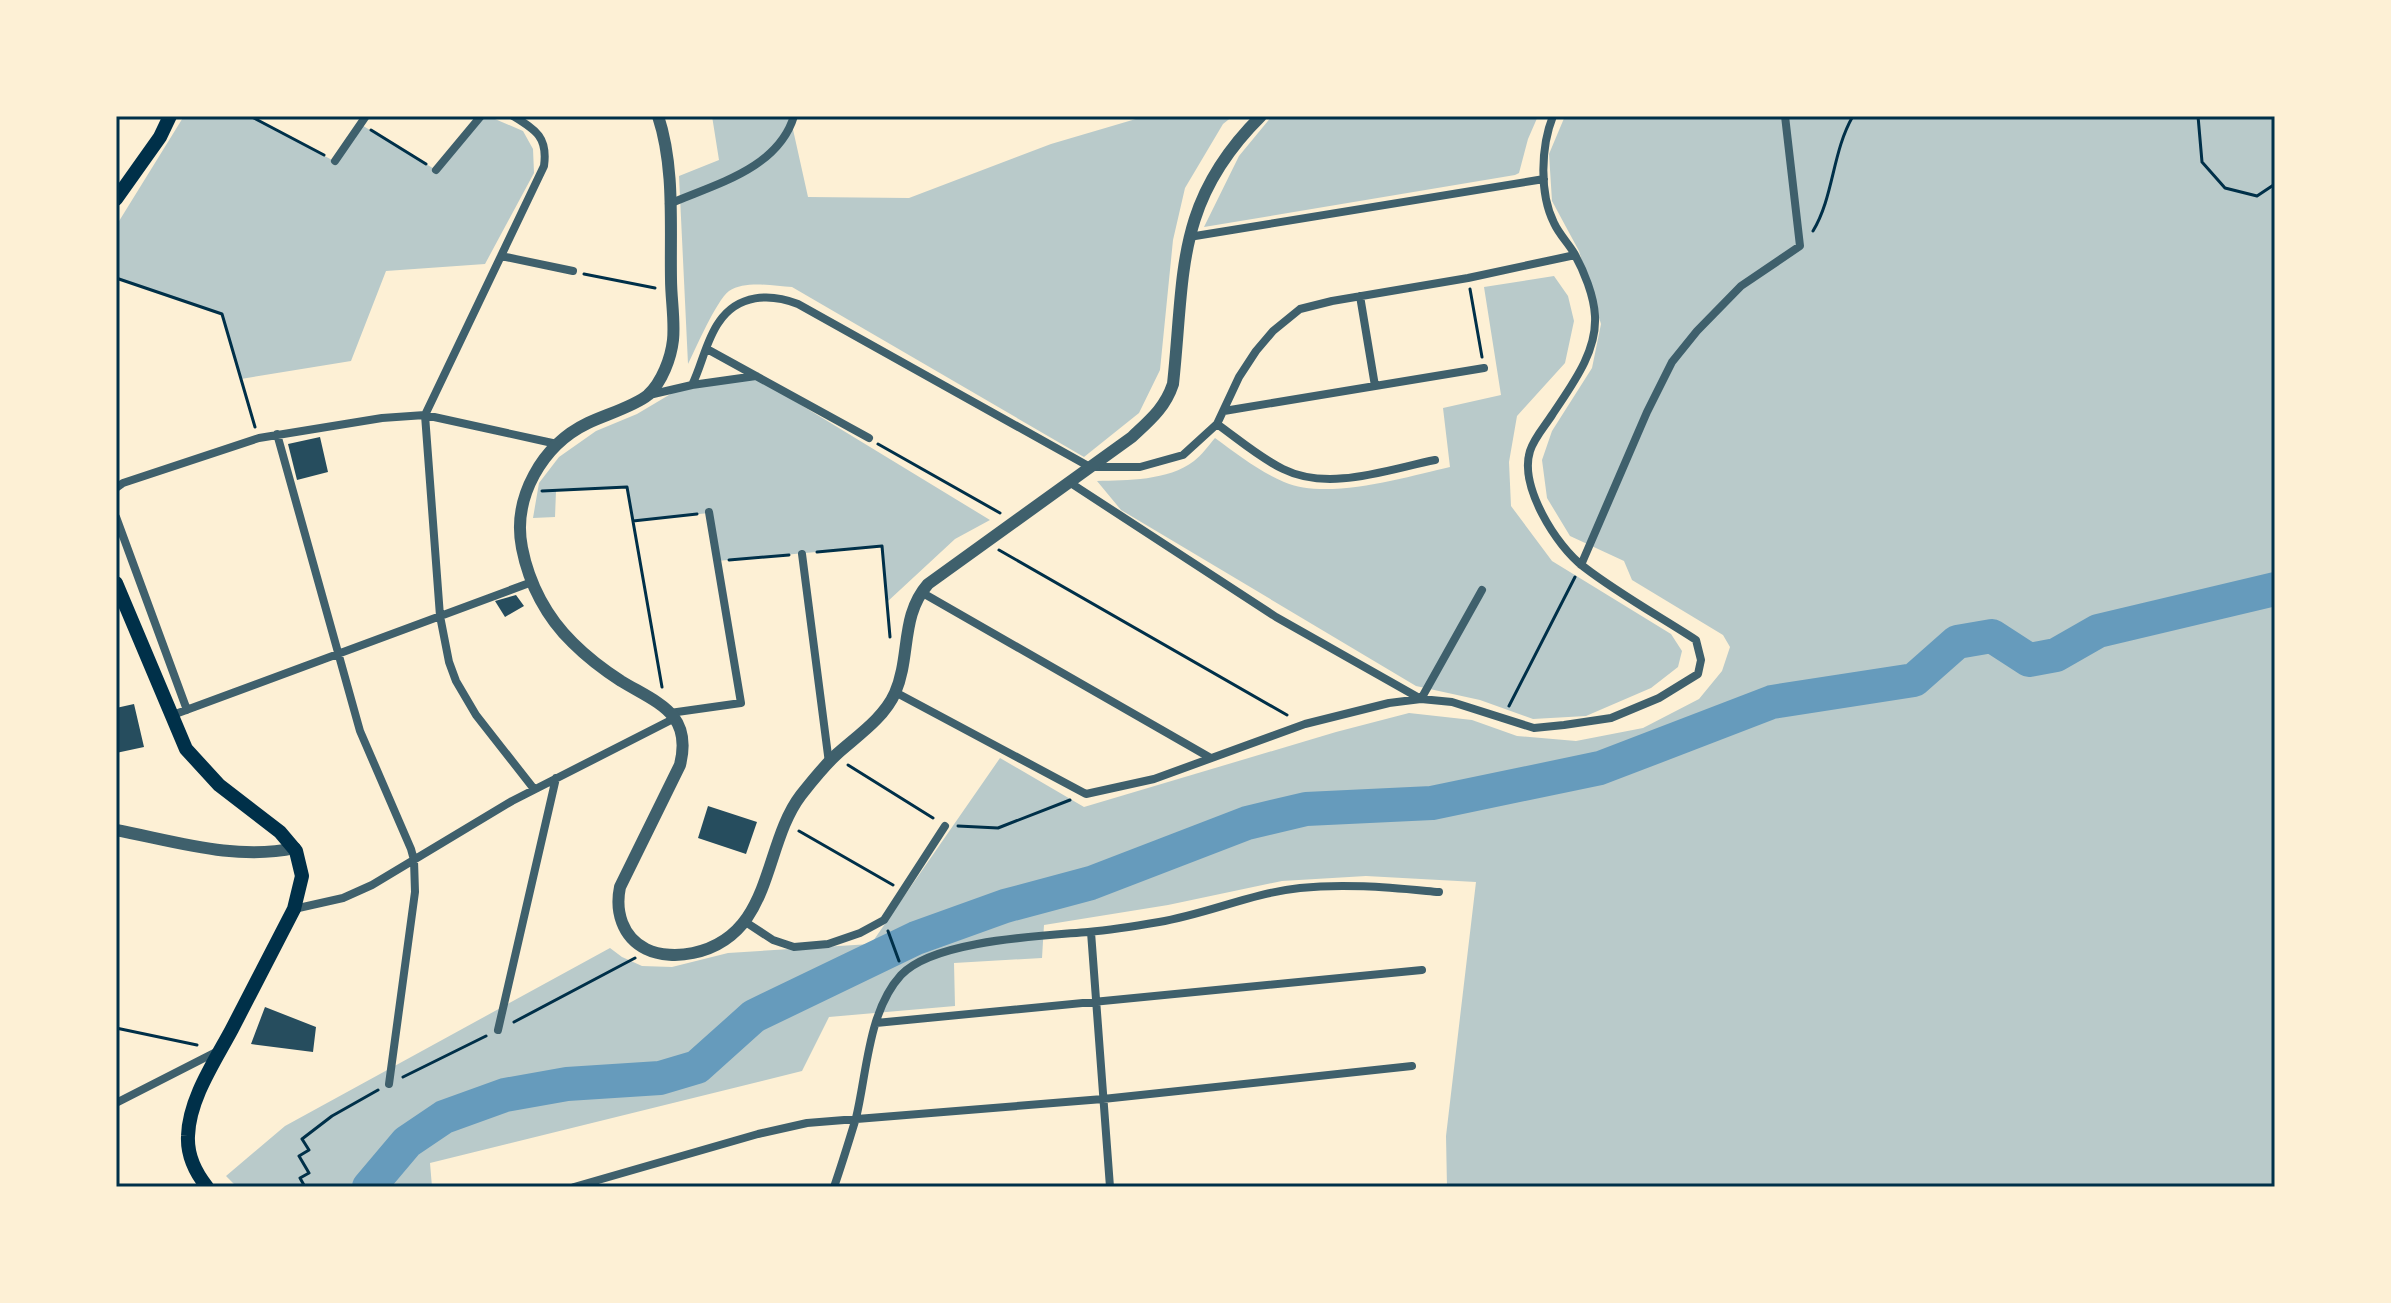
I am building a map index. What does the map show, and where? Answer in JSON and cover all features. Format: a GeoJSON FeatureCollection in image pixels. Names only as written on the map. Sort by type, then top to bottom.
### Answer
{"type":"FeatureCollection","features":[{"type":"Feature","properties":{"kind":"main road"},"geometry":{"type":"LineString","coordinates":[[116,199],[160,137],[170,116]]}},
{"type":"Feature","properties":{"kind":"main road"},"geometry":{"type":"LineString","coordinates":[[116,584],[186,749],[204,771],[273,826],[295,848],[302,876],[294,909],[196,1101],[188,1140],[193,1165],[207,1187]]}},
{"type":"Feature","properties":{"kind":"street"},"geometry":{"type":"LineString","coordinates":[[436,170],[481,116]]}},
{"type":"Feature","properties":{"kind":"street"},"geometry":{"type":"LineString","coordinates":[[513,116],[538,133],[546,152],[539,180],[425,415],[443,639],[456,681],[476,715],[534,789]]}},
{"type":"Feature","properties":{"kind":"street"},"geometry":{"type":"LineString","coordinates":[[648,395],[662,375],[673,338],[666,149],[658,116]]}},
{"type":"Feature","properties":{"kind":"street"},"geometry":{"type":"LineString","coordinates":[[669,204],[754,167],[768,157],[790,129],[794,116]]}},
{"type":"Feature","properties":{"kind":"street"},"geometry":{"type":"LineString","coordinates":[[756,376],[648,395],[584,425],[557,444],[537,469],[522,510],[520,539],[532,582],[550,617],[573,643],[614,676],[670,712],[683,740],[680,765],[620,887],[619,912],[624,928],[648,951],[674,955],[698,952],[722,941],[744,921],[767,881],[792,807],[832,760],[886,708],[895,692],[910,611],[921,592],[985,542],[1132,437],[1158,414],[1168,400],[1173,384],[1183,266],[1195,215],[1212,180],[1246,131],[1261,116]]}},
{"type":"Feature","properties":{"kind":"street"},"geometry":{"type":"LineString","coordinates":[[895,692],[1086,794],[1154,779],[1305,724],[1389,703],[1421,699],[1452,702],[1534,728],[1611,718],[1659,698],[1698,674],[1701,660],[1696,640],[1581,565],[1550,529],[1537,506],[1528,465],[1530,450],[1586,359],[1594,335],[1595,316],[1590,290],[1575,255],[1553,221],[1544,179],[1543,153],[1553,116]]}},
{"type":"Feature","properties":{"kind":"street"},"geometry":{"type":"LineString","coordinates":[[1581,565],[1672,362],[1741,286],[1800,246],[1785,116]]}},
{"type":"Feature","properties":{"kind":"street"},"geometry":{"type":"LineString","coordinates":[[335,161],[363,120]]}},
{"type":"Feature","properties":{"kind":"street"},"geometry":{"type":"LineString","coordinates":[[1188,237],[1544,179]]}},
{"type":"Feature","properties":{"kind":"street"},"geometry":{"type":"LineString","coordinates":[[692,385],[719,321],[741,302],[759,296],[778,296],[798,304],[1090,467],[1140,467],[1183,455],[1217,424],[1239,377],[1273,331],[1300,309],[1575,255]]}},
{"type":"Feature","properties":{"kind":"street"},"geometry":{"type":"LineString","coordinates":[[501,256],[573,271]]}},
{"type":"Feature","properties":{"kind":"street"},"geometry":{"type":"LineString","coordinates":[[1360,296],[1375,386]]}},
{"type":"Feature","properties":{"kind":"street"},"geometry":{"type":"LineString","coordinates":[[707,349],[869,438]]}},
{"type":"Feature","properties":{"kind":"street"},"geometry":{"type":"LineString","coordinates":[[1224,411],[1484,368]]}},
{"type":"Feature","properties":{"kind":"street"},"geometry":{"type":"LineString","coordinates":[[120,486],[259,438],[382,418],[425,415],[557,444]]}},
{"type":"Feature","properties":{"kind":"street"},"geometry":{"type":"LineString","coordinates":[[1217,424],[1283,469],[1303,477],[1351,477],[1435,460]]}},
{"type":"Feature","properties":{"kind":"street"},"geometry":{"type":"LineString","coordinates":[[277,434],[363,739],[414,860],[415,892],[389,1084]]}},
{"type":"Feature","properties":{"kind":"street"},"geometry":{"type":"LineString","coordinates":[[1069,482],[1276,617],[1421,699]]}},
{"type":"Feature","properties":{"kind":"street"},"geometry":{"type":"LineString","coordinates":[[294,909],[343,898],[372,885],[670,712],[741,703],[709,512]]}},
{"type":"Feature","properties":{"kind":"street"},"geometry":{"type":"LineString","coordinates":[[116,517],[187,710]]}},
{"type":"Feature","properties":{"kind":"street"},"geometry":{"type":"LineString","coordinates":[[802,554],[832,760]]}},
{"type":"Feature","properties":{"kind":"street"},"geometry":{"type":"LineString","coordinates":[[170,716],[532,582]]}},
{"type":"Feature","properties":{"kind":"street"},"geometry":{"type":"LineString","coordinates":[[1421,699],[1482,590]]}},
{"type":"Feature","properties":{"kind":"street"},"geometry":{"type":"LineString","coordinates":[[921,592],[1209,757]]}},
{"type":"Feature","properties":{"kind":"street"},"geometry":{"type":"LineString","coordinates":[[498,1030],[556,778]]}},
{"type":"Feature","properties":{"kind":"street"},"geometry":{"type":"LineString","coordinates":[[744,921],[773,940],[794,947],[828,944],[860,933],[884,920],[945,826]]}},
{"type":"Feature","properties":{"kind":"street"},"geometry":{"type":"LineString","coordinates":[[116,830],[236,852],[259,853],[295,848]]}},
{"type":"Feature","properties":{"kind":"street"},"geometry":{"type":"LineString","coordinates":[[834,1187],[856,1118],[876,1023],[903,972],[930,958],[987,942],[1163,922],[1271,892],[1299,888],[1354,885],[1439,892]]}},
{"type":"Feature","properties":{"kind":"street"},"geometry":{"type":"LineString","coordinates":[[1091,932],[1110,1187]]}},
{"type":"Feature","properties":{"kind":"street"},"geometry":{"type":"LineString","coordinates":[[876,1023],[1422,970]]}},
{"type":"Feature","properties":{"kind":"street"},"geometry":{"type":"LineString","coordinates":[[116,1103],[221,1050]]}},
{"type":"Feature","properties":{"kind":"street"},"geometry":{"type":"LineString","coordinates":[[574,1187],[807,1123],[1103,1099],[1412,1066]]}},
{"type":"Feature","properties":{"kind":"path"},"geometry":{"type":"LineString","coordinates":[[250,116],[335,161]]}},
{"type":"Feature","properties":{"kind":"path"},"geometry":{"type":"LineString","coordinates":[[1800,246],[1815,229],[1825,205],[1829,181],[1853,116]]}},
{"type":"Feature","properties":{"kind":"path"},"geometry":{"type":"LineString","coordinates":[[2198,116],[2202,162],[2225,188],[2257,196],[2275,184]]}},
{"type":"Feature","properties":{"kind":"path"},"geometry":{"type":"LineString","coordinates":[[363,120],[436,170]]}},
{"type":"Feature","properties":{"kind":"path"},"geometry":{"type":"LineString","coordinates":[[573,271],[671,291]]}},
{"type":"Feature","properties":{"kind":"path"},"geometry":{"type":"LineString","coordinates":[[116,278],[222,314],[259,438]]}},
{"type":"Feature","properties":{"kind":"path"},"geometry":{"type":"LineString","coordinates":[[1468,278],[1484,368]]}},
{"type":"Feature","properties":{"kind":"path"},"geometry":{"type":"LineString","coordinates":[[869,438],[1014,521]]}},
{"type":"Feature","properties":{"kind":"path"},"geometry":{"type":"LineString","coordinates":[[527,492],[627,487],[670,712]]}},
{"type":"Feature","properties":{"kind":"path"},"geometry":{"type":"LineString","coordinates":[[633,521],[709,512]]}},
{"type":"Feature","properties":{"kind":"path"},"geometry":{"type":"LineString","coordinates":[[985,542],[1305,724]]}},
{"type":"Feature","properties":{"kind":"path"},"geometry":{"type":"LineString","coordinates":[[882,546],[891,647]]}},
{"type":"Feature","properties":{"kind":"path"},"geometry":{"type":"LineString","coordinates":[[1504,717],[1581,565]]}},
{"type":"Feature","properties":{"kind":"path"},"geometry":{"type":"LineString","coordinates":[[832,760],[945,826],[998,828],[1086,794]]}},
{"type":"Feature","properties":{"kind":"path"},"geometry":{"type":"LineString","coordinates":[[785,823],[903,890]]}},
{"type":"Feature","properties":{"kind":"path"},"geometry":{"type":"LineString","coordinates":[[891,939],[897,955]]}},
{"type":"Feature","properties":{"kind":"path"},"geometry":{"type":"LineString","coordinates":[[305,1187],[300,1178],[309,1173],[299,1156],[309,1150],[302,1139],[332,1116],[648,951]]}},
{"type":"Feature","properties":{"kind":"path"},"geometry":{"type":"LineString","coordinates":[[116,1028],[221,1050]]}},
{"type":"Feature","properties":{"kind":"shaded area"},"geometry":{"type":"Polygon","coordinates":[[[184,116],[250,116],[334,161],[360,124],[436,170],[481,116],[488,116],[523,131],[533,149],[534,173],[485,264],[386,271],[351,361],[241,379],[222,314],[116,278],[116,226],[184,116]]]}},
{"type":"Feature","properties":{"kind":"shaded area"},"geometry":{"type":"Polygon","coordinates":[[[712,116],[790,116],[808,197],[909,198],[1051,144],[1146,116],[1233,116],[1223,124],[1185,188],[1173,240],[1160,370],[1139,413],[1084,457],[792,287],[751,285],[729,291],[712,314],[688,364],[679,176],[719,160],[712,116]]]}},
{"type":"Feature","properties":{"kind":"shaded area"},"geometry":{"type":"Polygon","coordinates":[[[1272,116],[1538,116],[1519,173],[1515,175],[1204,227],[1239,156],[1272,116]]]}},
{"type":"Feature","properties":{"kind":"shaded area"},"geometry":{"type":"Polygon","coordinates":[[[1565,116],[2275,116],[2275,1187],[1447,1187],[1446,1136],[1476,882],[1366,876],[1282,881],[1168,905],[1044,925],[1042,958],[954,963],[955,1006],[829,1017],[802,1071],[430,1163],[432,1187],[237,1187],[226,1176],[285,1126],[610,948],[642,966],[672,967],[728,953],[871,944],[1000,758],[1084,807],[1409,713],[1472,720],[1517,736],[1576,741],[1643,728],[1699,699],[1722,671],[1730,647],[1723,635],[1632,580],[1624,561],[1570,536],[1547,498],[1542,460],[1552,431],[1592,368],[1601,324],[1579,251],[1552,201],[1549,154],[1565,116]]]}},
{"type":"Feature","properties":{"kind":"shaded area"},"geometry":{"type":"Polygon","coordinates":[[[1554,276],[1568,296],[1574,321],[1565,363],[1517,416],[1509,462],[1511,506],[1552,561],[1671,634],[1682,651],[1678,667],[1651,688],[1586,716],[1533,719],[1480,700],[1416,686],[1121,510],[1097,481],[1147,478],[1184,468],[1215,438],[1266,473],[1302,487],[1322,489],[1367,485],[1450,467],[1443,408],[1501,395],[1484,287],[1554,276]]]}},
{"type":"Feature","properties":{"kind":"shaded area"},"geometry":{"type":"Polygon","coordinates":[[[755,377],[990,520],[955,539],[887,602],[881,546],[717,561],[709,513],[633,521],[627,488],[556,491],[555,517],[533,518],[539,483],[559,457],[596,431],[637,414],[674,392],[755,377]]]}},
{"type":"Feature","properties":{"kind":"building"},"geometry":{"type":"Polygon","coordinates":[[[320,437],[328,472],[297,480],[288,444],[320,437]]]}},
{"type":"Feature","properties":{"kind":"building"},"geometry":{"type":"Polygon","coordinates":[[[516,595],[524,606],[505,617],[495,601],[516,595]]]}},
{"type":"Feature","properties":{"kind":"building"},"geometry":{"type":"Polygon","coordinates":[[[134,704],[144,747],[116,753],[116,708],[134,704]]]}},
{"type":"Feature","properties":{"kind":"building"},"geometry":{"type":"Polygon","coordinates":[[[708,806],[757,822],[746,854],[698,838],[708,806]]]}},
{"type":"Feature","properties":{"kind":"building"},"geometry":{"type":"Polygon","coordinates":[[[265,1007],[316,1027],[313,1052],[251,1044],[265,1007]]]}},
{"type":"Feature","properties":{"kind":"waterway"},"geometry":{"type":"LineString","coordinates":[[369,1187],[407,1142],[444,1117],[505,1095],[567,1084],[660,1078],[697,1067],[754,1016],[916,938],[1005,906],[1091,883],[1247,823],[1306,809],[1432,803],[1600,768],[1772,702],[1914,680],[1957,642],[1992,636],[2029,660],[2056,655],[2098,631],[2275,589]]}}]}
